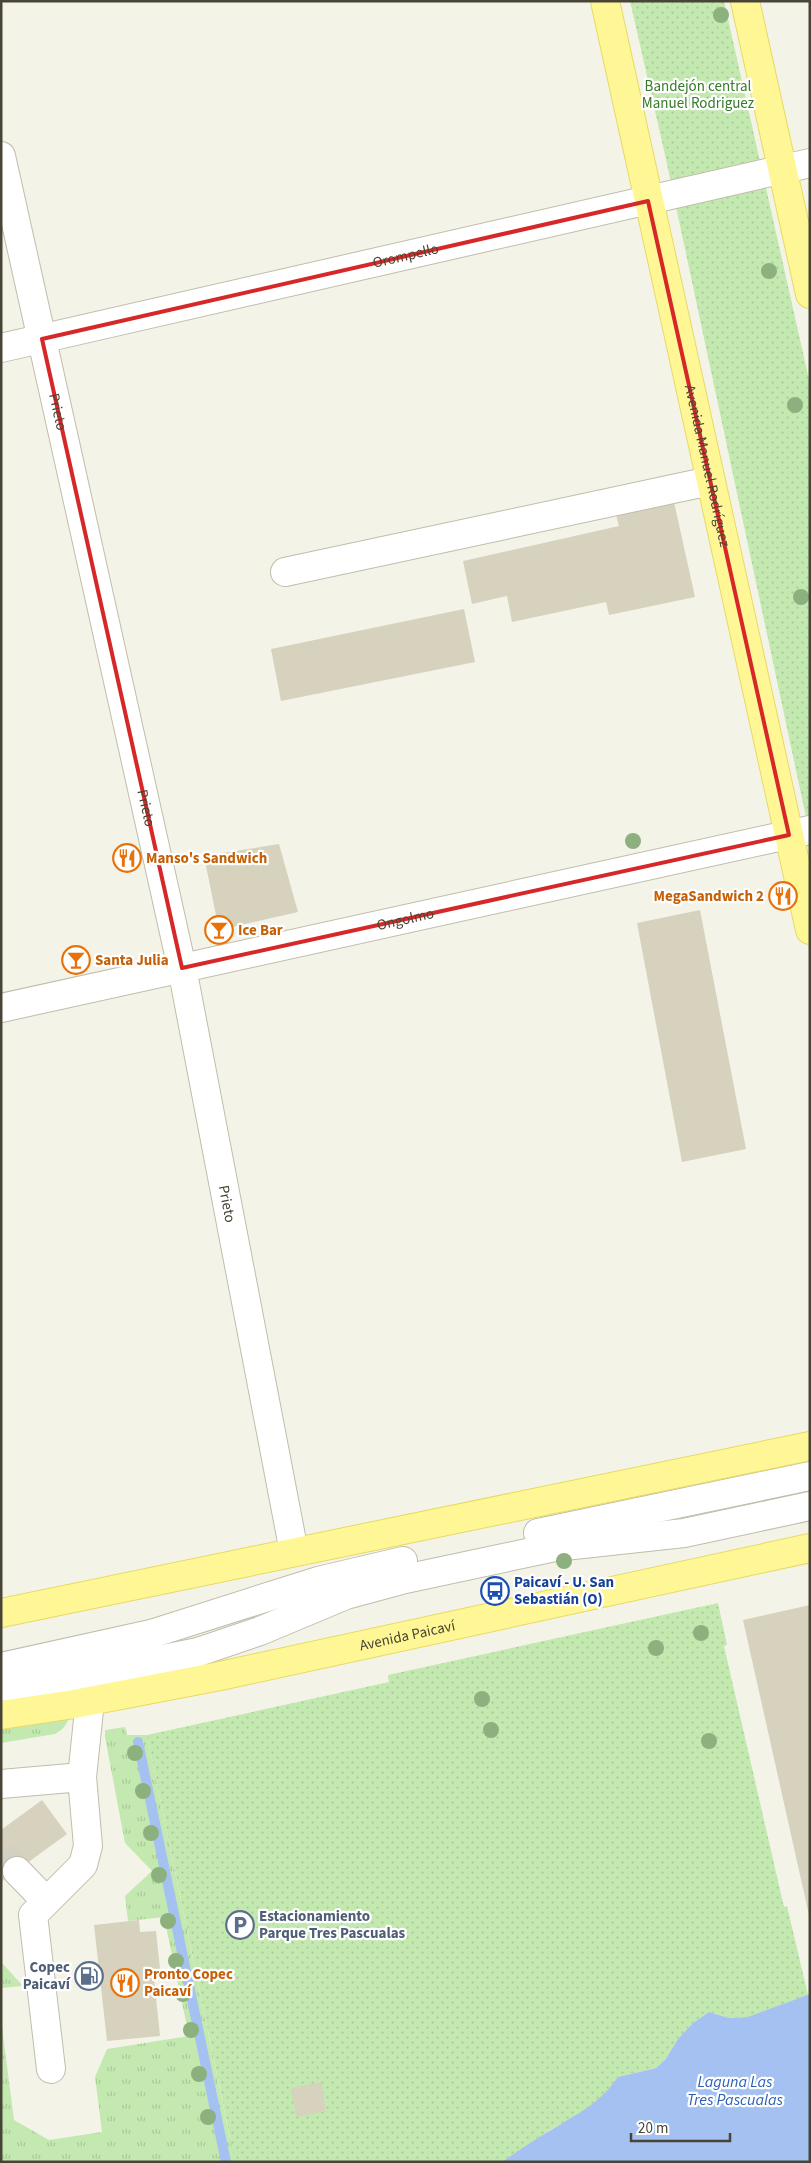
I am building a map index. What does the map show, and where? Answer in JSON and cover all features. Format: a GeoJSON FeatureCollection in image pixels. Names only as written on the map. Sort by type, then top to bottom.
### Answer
{"type":"FeatureCollection","features":[{"type":"Feature","properties":{"kind":"main road","name":"Avenida Manuel Rodríguez"},"geometry":{"type":"LineString","coordinates":[[604,1],[710,481],[799,833],[810,930]]}},
{"type":"Feature","properties":{"kind":"main road"},"geometry":{"type":"LineString","coordinates":[[745,1],[810,294]]}},
{"type":"Feature","properties":{"kind":"main road"},"geometry":{"type":"LineString","coordinates":[[1,1613],[810,1446]]}},
{"type":"Feature","properties":{"kind":"main road","name":"Avenida Paicaví"},"geometry":{"type":"LineString","coordinates":[[1,1715],[90,1701],[322,1654],[810,1548]]}},
{"type":"Feature","properties":{"kind":"street","name":"Prieto"},"geometry":{"type":"LineString","coordinates":[[1,156],[182,968],[294,1552]]}},
{"type":"Feature","properties":{"kind":"street","name":"Orompello"},"geometry":{"type":"LineString","coordinates":[[1,348],[810,163]]}},
{"type":"Feature","properties":{"kind":"street"},"geometry":{"type":"LineString","coordinates":[[285,572],[710,481]]}},
{"type":"Feature","properties":{"kind":"street","name":"Ongolmo"},"geometry":{"type":"LineString","coordinates":[[1,1008],[799,833]]}},
{"type":"Feature","properties":{"kind":"street"},"geometry":{"type":"LineString","coordinates":[[1,1667],[150,1634],[342,1575],[810,1476]]}},
{"type":"Feature","properties":{"kind":"street"},"geometry":{"type":"LineString","coordinates":[[1,1688],[95,1674],[198,1652],[260,1631],[346,1595],[405,1579],[555,1548],[684,1533],[810,1506]]}},
{"type":"Feature","properties":{"kind":"street"},"geometry":{"type":"LineString","coordinates":[[51,2069],[33,1915],[83,1865],[88,1846],[82,1777],[90,1701]]}},
{"type":"Feature","properties":{"kind":"street"},"geometry":{"type":"LineString","coordinates":[[1,1784],[82,1777]]}},
{"type":"Feature","properties":{"kind":"street"},"geometry":{"type":"LineString","coordinates":[[17,1870],[46,1901]]}},
{"type":"Feature","properties":{"kind":"highlighted area"},"geometry":{"type":"Polygon","coordinates":[[[648,201],[789,835],[182,968],[42,339],[648,201]]]}},
{"type":"Feature","properties":{"kind":"green space","name":"Bandejón central Manuel Rodriguez"},"geometry":{"type":"Polygon","coordinates":[[[630,1],[724,1],[810,384],[810,836],[665,155],[630,1]]]}},
{"type":"Feature","properties":{"kind":"green space"},"geometry":{"type":"Polygon","coordinates":[[[718,1603],[727,1645],[724,1646],[784,1907],[787,1906],[808,1995],[749,2017],[729,2018],[709,2012],[693,2023],[678,2039],[665,2060],[656,2068],[618,2077],[609,2090],[589,2109],[550,2130],[502,2162],[235,2162],[147,1735],[389,1682],[388,1675],[718,1603]]]}},
{"type":"Feature","properties":{"kind":"green space"},"geometry":{"type":"Polygon","coordinates":[[[71,1710],[66,1724],[55,1734],[1,1743],[1,1721],[71,1710]]]}},
{"type":"Feature","properties":{"kind":"green space"},"geometry":{"type":"Polygon","coordinates":[[[125,1727],[127,1735],[147,1735],[230,2139],[289,2162],[1,2162],[1,2019],[14,2120],[49,2140],[102,2132],[95,2077],[107,2049],[189,2036],[164,1917],[128,1921],[125,1896],[152,1871],[125,1843],[105,1737],[105,1730],[125,1727]]]}},
{"type":"Feature","properties":{"kind":"green space"},"geometry":{"type":"Polygon","coordinates":[[[1,1964],[3,1964],[23,1986],[1,1988],[1,1964]]]}},
{"type":"Feature","properties":{"kind":"water","name":"Laguna Las Tres Pascualas"},"geometry":{"type":"Polygon","coordinates":[[[810,1994],[810,2162],[502,2162],[588,2107],[618,2077],[656,2068],[665,2060],[678,2039],[693,2023],[709,2012],[729,2018],[748,2017],[810,1994]]]}},
{"type":"Feature","properties":{"kind":"building"},"geometry":{"type":"Polygon","coordinates":[[[674,502],[695,597],[609,615],[606,602],[512,622],[507,596],[472,604],[463,561],[619,526],[616,515],[674,502]]]}},
{"type":"Feature","properties":{"kind":"building"},"geometry":{"type":"Polygon","coordinates":[[[464,609],[475,662],[281,701],[271,649],[464,609]]]}},
{"type":"Feature","properties":{"kind":"building"},"geometry":{"type":"Polygon","coordinates":[[[279,844],[298,912],[219,930],[204,856],[279,844]]]}},
{"type":"Feature","properties":{"kind":"building"},"geometry":{"type":"Polygon","coordinates":[[[700,910],[746,1149],[682,1162],[637,923],[700,910]]]}},
{"type":"Feature","properties":{"kind":"building"},"geometry":{"type":"Polygon","coordinates":[[[810,1605],[810,1915],[809,1915],[743,1620],[810,1605]]]}},
{"type":"Feature","properties":{"kind":"building"},"geometry":{"type":"Polygon","coordinates":[[[42,1800],[67,1834],[1,1882],[1,1830],[42,1800]]]}},
{"type":"Feature","properties":{"kind":"building"},"geometry":{"type":"Polygon","coordinates":[[[139,1920],[140,1932],[156,1931],[161,1978],[154,1979],[160,2036],[107,2041],[94,1925],[139,1920]]]}},
{"type":"Feature","properties":{"kind":"building"},"geometry":{"type":"Polygon","coordinates":[[[321,2082],[326,2111],[296,2117],[291,2088],[321,2082]]]}},
{"type":"Feature","properties":{"kind":"waterway"},"geometry":{"type":"LineString","coordinates":[[138,1742],[226,2162]]}},
{"type":"Feature","properties":{"kind":"tunnel"},"geometry":{"type":"LineString","coordinates":[[1,1854],[17,1871]]}},
{"type":"Feature","properties":{"kind":"place","name":"Manso's Sandwich"},"geometry":{"type":"Point","coordinates":[127,858]}},
{"type":"Feature","properties":{"kind":"place","name":"MegaSandwich 2"},"geometry":{"type":"Point","coordinates":[783,896]}},
{"type":"Feature","properties":{"kind":"place","name":"Ice Bar"},"geometry":{"type":"Point","coordinates":[219,930]}},
{"type":"Feature","properties":{"kind":"place","name":"Santa Julia"},"geometry":{"type":"Point","coordinates":[76,960]}},
{"type":"Feature","properties":{"kind":"place","name":"Paicaví - U. San Sebastián (O)"},"geometry":{"type":"Point","coordinates":[495,1591]}},
{"type":"Feature","properties":{"kind":"place","name":"Estacionamiento Parque Tres Pascualas"},"geometry":{"type":"Point","coordinates":[240,1925]}},
{"type":"Feature","properties":{"kind":"place","name":"Copec Paicaví"},"geometry":{"type":"Point","coordinates":[89,1976]}},
{"type":"Feature","properties":{"kind":"place","name":"Pronto Copec Paicaví"},"geometry":{"type":"Point","coordinates":[125,1983]}}]}
